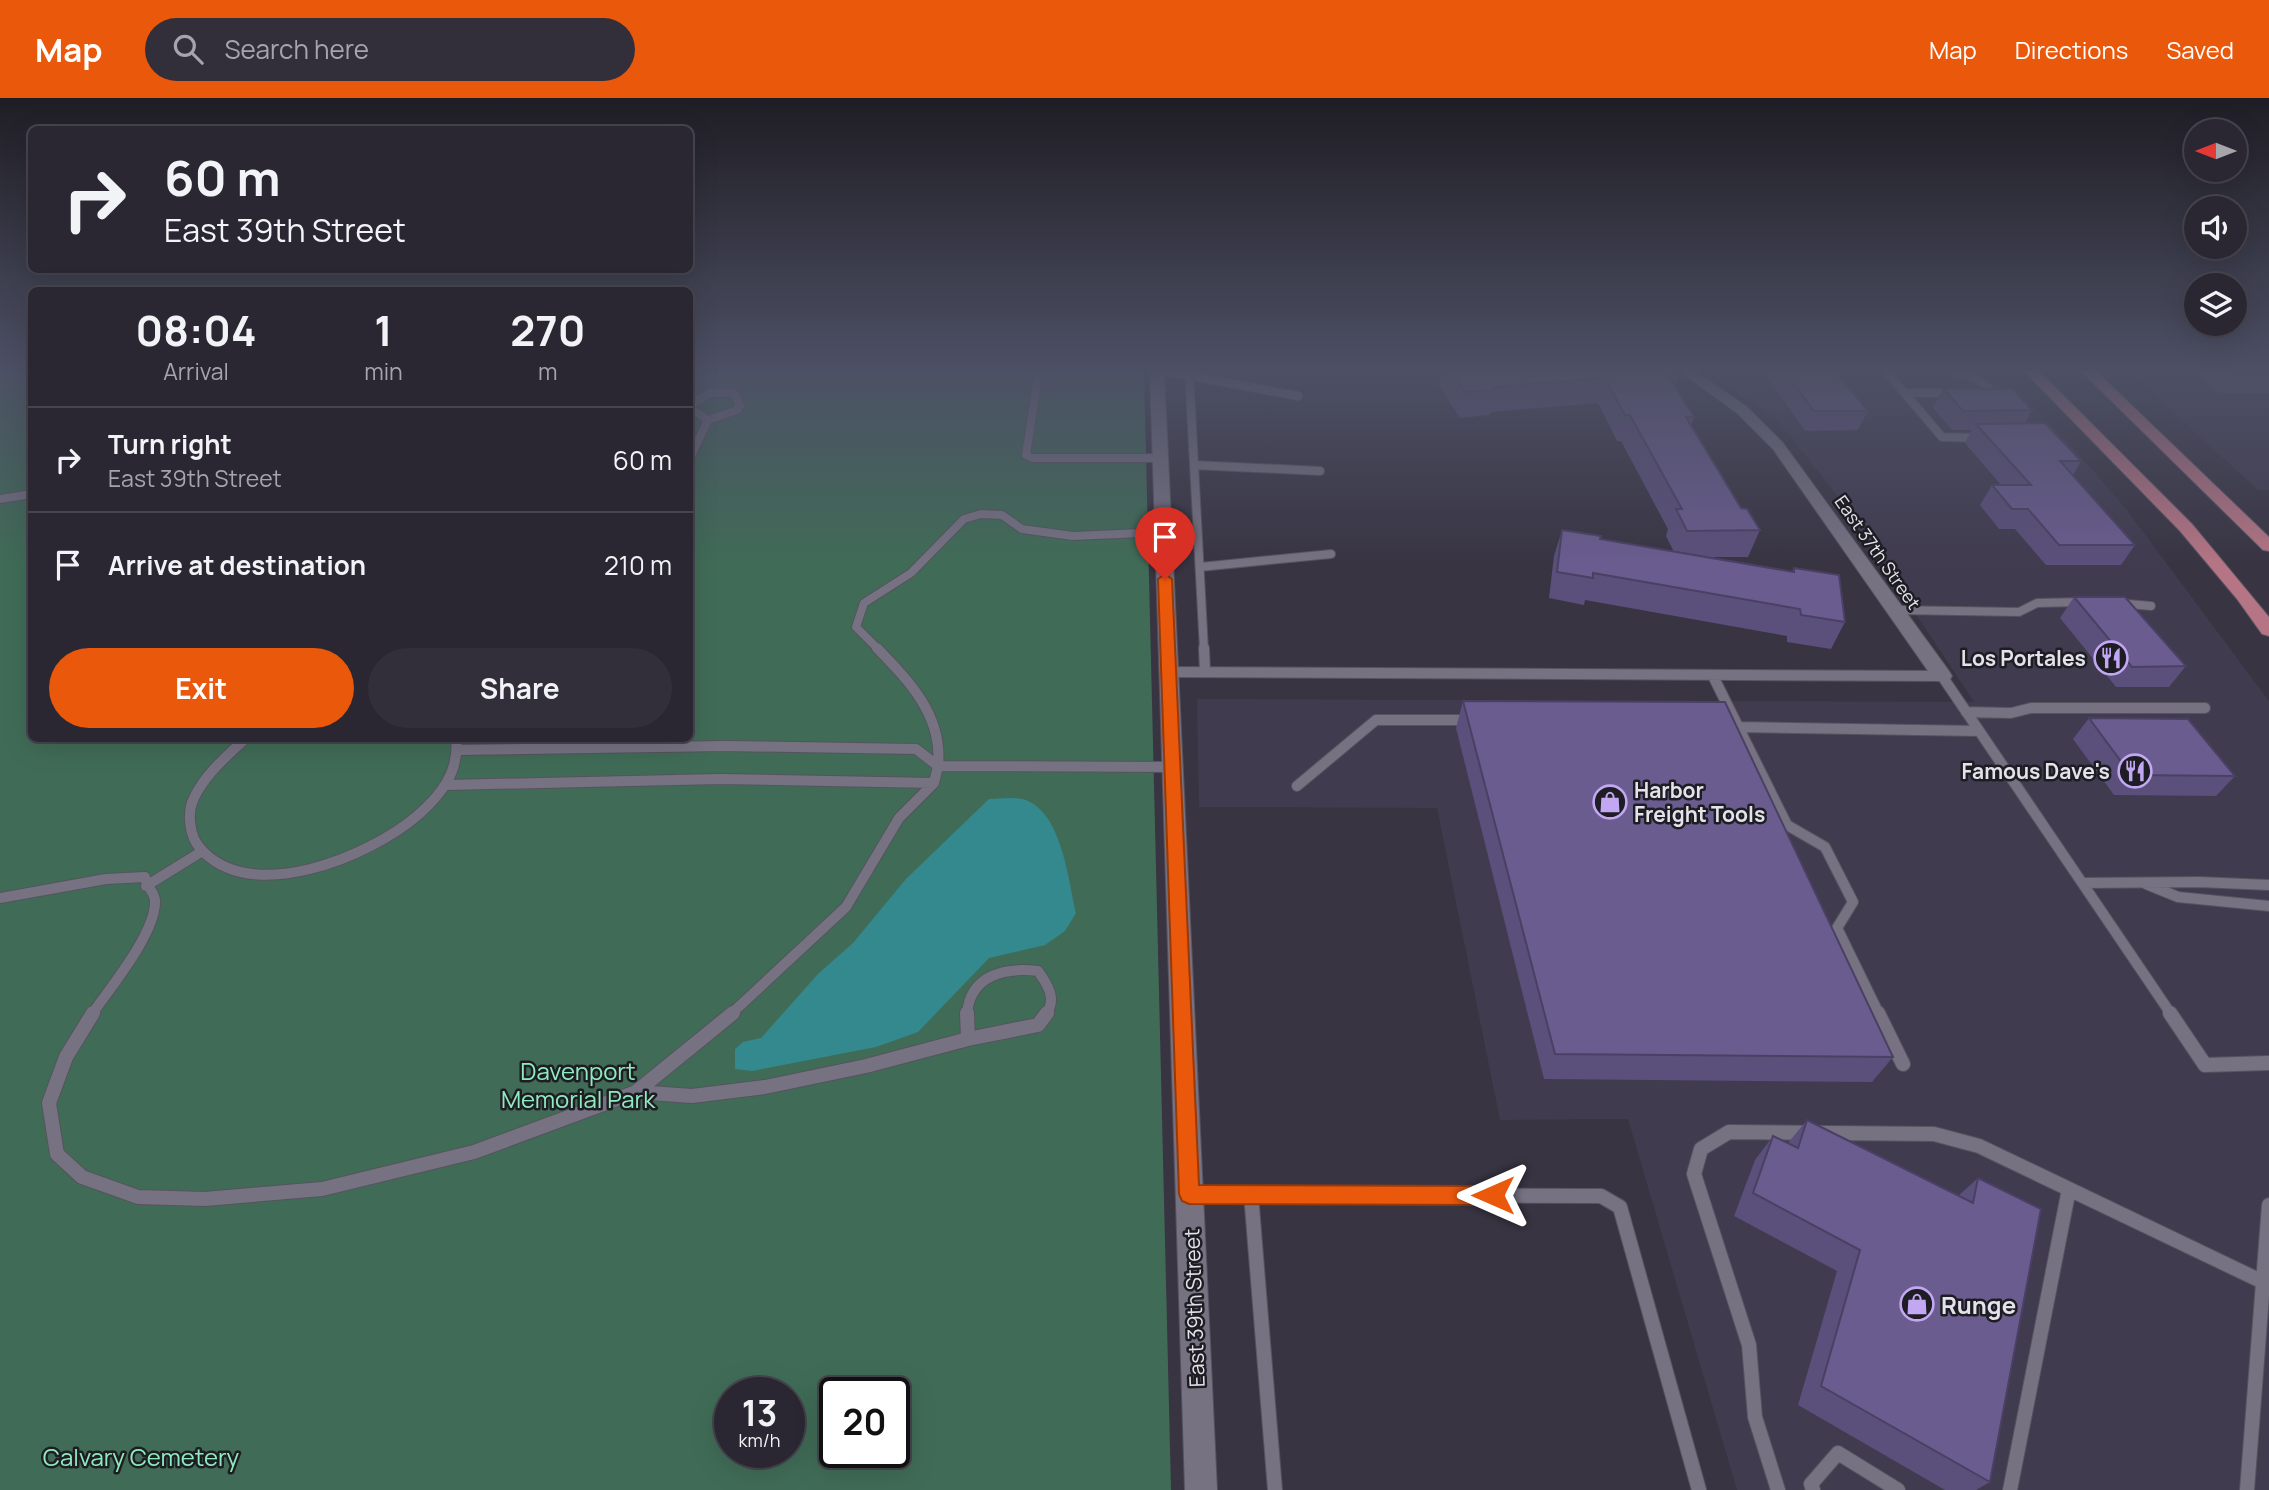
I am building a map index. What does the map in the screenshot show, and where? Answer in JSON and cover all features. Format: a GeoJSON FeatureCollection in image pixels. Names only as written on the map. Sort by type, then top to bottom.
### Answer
{"type":"FeatureCollection","features":[{"type":"Feature","properties":{"kind":"main road"},"geometry":{"type":"LineString","coordinates":[[2095,436],[2220,567],[2269,630]]}},
{"type":"Feature","properties":{"kind":"main road"},"geometry":{"type":"LineString","coordinates":[[2155,436],[2269,546]]}},
{"type":"Feature","properties":{"kind":"street","name":"East 39th Street"},"geometry":{"type":"LineString","coordinates":[[1159,436],[1200,1490]]}},
{"type":"Feature","properties":{"kind":"street","name":"East 37th Street"},"geometry":{"type":"LineString","coordinates":[[1768,436],[1778,446],[1941,676]]}},
{"type":"Feature","properties":{"kind":"lane"},"geometry":{"type":"LineString","coordinates":[[1029,436],[1026,455],[1032,458],[1160,458]]}},
{"type":"Feature","properties":{"kind":"lane"},"geometry":{"type":"LineString","coordinates":[[1192,436],[1205,672]]}},
{"type":"Feature","properties":{"kind":"lane"},"geometry":{"type":"LineString","coordinates":[[1941,436],[1993,439]]}},
{"type":"Feature","properties":{"kind":"lane"},"geometry":{"type":"LineString","coordinates":[[1194,465],[1320,471]]}},
{"type":"Feature","properties":{"kind":"lane"},"geometry":{"type":"LineString","coordinates":[[0,499],[28,495]]}},
{"type":"Feature","properties":{"kind":"lane"},"geometry":{"type":"LineString","coordinates":[[0,898],[106,879],[145,877],[146,886],[155,897],[155,905],[142,942],[66,1057],[49,1103],[57,1154],[82,1177],[138,1197],[205,1199],[322,1189],[474,1152],[636,1092],[754,995],[846,907],[899,818],[934,783],[938,766],[939,738],[932,717],[908,682],[856,627],[864,603],[911,573],[964,519],[981,514],[1002,516],[1022,529],[1073,536],[1163,532]]}},
{"type":"Feature","properties":{"kind":"lane"},"geometry":{"type":"LineString","coordinates":[[1200,567],[1331,554]]}},
{"type":"Feature","properties":{"kind":"lane"},"geometry":{"type":"LineString","coordinates":[[1896,610],[2019,612],[2037,603],[2095,602]]}},
{"type":"Feature","properties":{"kind":"lane"},"geometry":{"type":"LineString","coordinates":[[2107,602],[2151,606]]}},
{"type":"Feature","properties":{"kind":"lane"},"geometry":{"type":"LineString","coordinates":[[1169,672],[1941,676],[2204,1065],[2269,1063]]}},
{"type":"Feature","properties":{"kind":"lane"},"geometry":{"type":"LineString","coordinates":[[1713,676],[1787,825],[1825,847],[1853,902],[1837,928],[1903,1064]]}},
{"type":"Feature","properties":{"kind":"lane"},"geometry":{"type":"LineString","coordinates":[[1966,712],[2011,713],[2031,708],[2205,708]]}},
{"type":"Feature","properties":{"kind":"lane"},"geometry":{"type":"LineString","coordinates":[[1297,786],[1376,720],[1487,720]]}},
{"type":"Feature","properties":{"kind":"lane"},"geometry":{"type":"LineString","coordinates":[[1709,720],[1739,727],[1979,731]]}},
{"type":"Feature","properties":{"kind":"lane"},"geometry":{"type":"LineString","coordinates":[[242,742],[214,767],[192,801],[190,831],[201,852],[232,869],[273,874],[322,867],[371,848],[409,825],[447,785],[458,744],[916,748],[938,766],[1173,768]]}},
{"type":"Feature","properties":{"kind":"lane"},"geometry":{"type":"LineString","coordinates":[[447,785],[721,779],[934,783]]}},
{"type":"Feature","properties":{"kind":"lane"},"geometry":{"type":"LineString","coordinates":[[146,886],[201,852]]}},
{"type":"Feature","properties":{"kind":"lane"},"geometry":{"type":"LineString","coordinates":[[2083,883],[2143,883],[2166,880],[2269,885]]}},
{"type":"Feature","properties":{"kind":"lane"},"geometry":{"type":"LineString","coordinates":[[2143,883],[2179,897],[2269,906]]}},
{"type":"Feature","properties":{"kind":"lane"},"geometry":{"type":"LineString","coordinates":[[636,1092],[692,1096],[765,1087],[1038,1025],[1051,1007],[1050,988],[1038,971],[1014,968],[991,975],[973,990],[965,1009],[968,1039]]}},
{"type":"Feature","properties":{"kind":"lane"},"geometry":{"type":"LineString","coordinates":[[1779,1490],[1755,1417],[1749,1345],[1694,1174],[1701,1149],[1729,1132],[1934,1134],[1979,1146],[2263,1282]]}},
{"type":"Feature","properties":{"kind":"lane"},"geometry":{"type":"LineString","coordinates":[[2010,1490],[2069,1189]]}},
{"type":"Feature","properties":{"kind":"lane"},"geometry":{"type":"LineString","coordinates":[[1189,1194],[1601,1196],[1620,1207],[1699,1490]]}},
{"type":"Feature","properties":{"kind":"lane"},"geometry":{"type":"LineString","coordinates":[[1251,1194],[1275,1490]]}},
{"type":"Feature","properties":{"kind":"lane"},"geometry":{"type":"LineString","coordinates":[[2247,1490],[2269,1205]]}},
{"type":"Feature","properties":{"kind":"lane"},"geometry":{"type":"LineString","coordinates":[[1813,1490],[1811,1483],[1838,1453],[1898,1490]]}},
{"type":"Feature","properties":{"kind":"shaded area"},"geometry":{"type":"Polygon","coordinates":[[[1790,436],[2062,436],[2126,509],[2269,701],[2269,1490],[1737,1490],[1628,1119],[1500,1120],[1437,808],[1199,807],[1197,699],[1974,702],[1839,498],[1790,436]]]}},
{"type":"Feature","properties":{"kind":"shaded area"},"geometry":{"type":"Polygon","coordinates":[[[2199,436],[2269,436],[2269,490],[2258,490],[2199,436]]]}},
{"type":"Feature","properties":{"kind":"shaded area"},"geometry":{"type":"Polygon","coordinates":[[[1018,798],[1035,805],[1055,831],[1066,865],[1076,913],[1065,931],[1045,945],[989,958],[918,1032],[876,1047],[752,1071],[735,1069],[735,1049],[743,1042],[761,1038],[818,974],[853,943],[906,879],[989,799],[1018,798]]]}},
{"type":"Feature","properties":{"kind":"green space","name":"Davenport Memorial Park"},"geometry":{"type":"Polygon","coordinates":[[[0,436],[28,436],[28,742],[693,742],[693,436],[1146,436],[1171,1490],[0,1490],[0,436]]]}},
{"type":"Feature","properties":{"kind":"building"},"geometry":{"type":"Polygon","coordinates":[[[1642,436],[1697,436],[1741,508],[1747,509],[1760,530],[1687,531],[1676,509],[1682,509],[1642,436]]]}},
{"type":"Feature","properties":{"kind":"building"},"geometry":{"type":"Polygon","coordinates":[[[1987,436],[2057,436],[2081,461],[2060,461],[2135,545],[2059,545],[2028,509],[2012,509],[1992,485],[2031,485],[1987,436]]]}},
{"type":"Feature","properties":{"kind":"building"},"geometry":{"type":"Polygon","coordinates":[[[1562,530],[1794,572],[1794,568],[1839,575],[1845,622],[1801,615],[1800,609],[1593,573],[1593,578],[1557,572],[1562,530]]]}},
{"type":"Feature","properties":{"kind":"building"},"geometry":{"type":"Polygon","coordinates":[[[2074,597],[2125,597],[2186,666],[2132,667],[2074,597]]]}},
{"type":"Feature","properties":{"kind":"building"},"geometry":{"type":"Polygon","coordinates":[[[1463,701],[1725,702],[1893,1057],[1555,1054],[1463,701]]]}},
{"type":"Feature","properties":{"kind":"building"},"geometry":{"type":"Polygon","coordinates":[[[2089,718],[2188,719],[2235,776],[2131,775],[2089,718]]]}},
{"type":"Feature","properties":{"kind":"building"},"geometry":{"type":"Polygon","coordinates":[[[1807,1120],[1973,1203],[1978,1178],[2041,1209],[1990,1482],[1821,1386],[1860,1250],[1753,1193],[1773,1136],[1798,1148],[1807,1120]]]}},
{"type":"Feature","properties":{"kind":"place","name":"Los Portales"},"geometry":{"type":"Point","coordinates":[2111,658]}},
{"type":"Feature","properties":{"kind":"place","name":"Famous Dave's"},"geometry":{"type":"Point","coordinates":[2135,771]}},
{"type":"Feature","properties":{"kind":"place","name":"Harbor Freight Tools"},"geometry":{"type":"Point","coordinates":[1610,802]}},
{"type":"Feature","properties":{"kind":"place","name":"Runge"},"geometry":{"type":"Point","coordinates":[1917,1304]}},
{"type":"Feature","properties":{"kind":"route"},"geometry":{"type":"LineString","coordinates":[[1165,579],[1189,1194],[1493,1195]]}},
{"type":"Feature","properties":{"kind":"park label","name":"Calvary Cemetery"},"geometry":{"type":"Point","coordinates":[141,1456]}}]}
